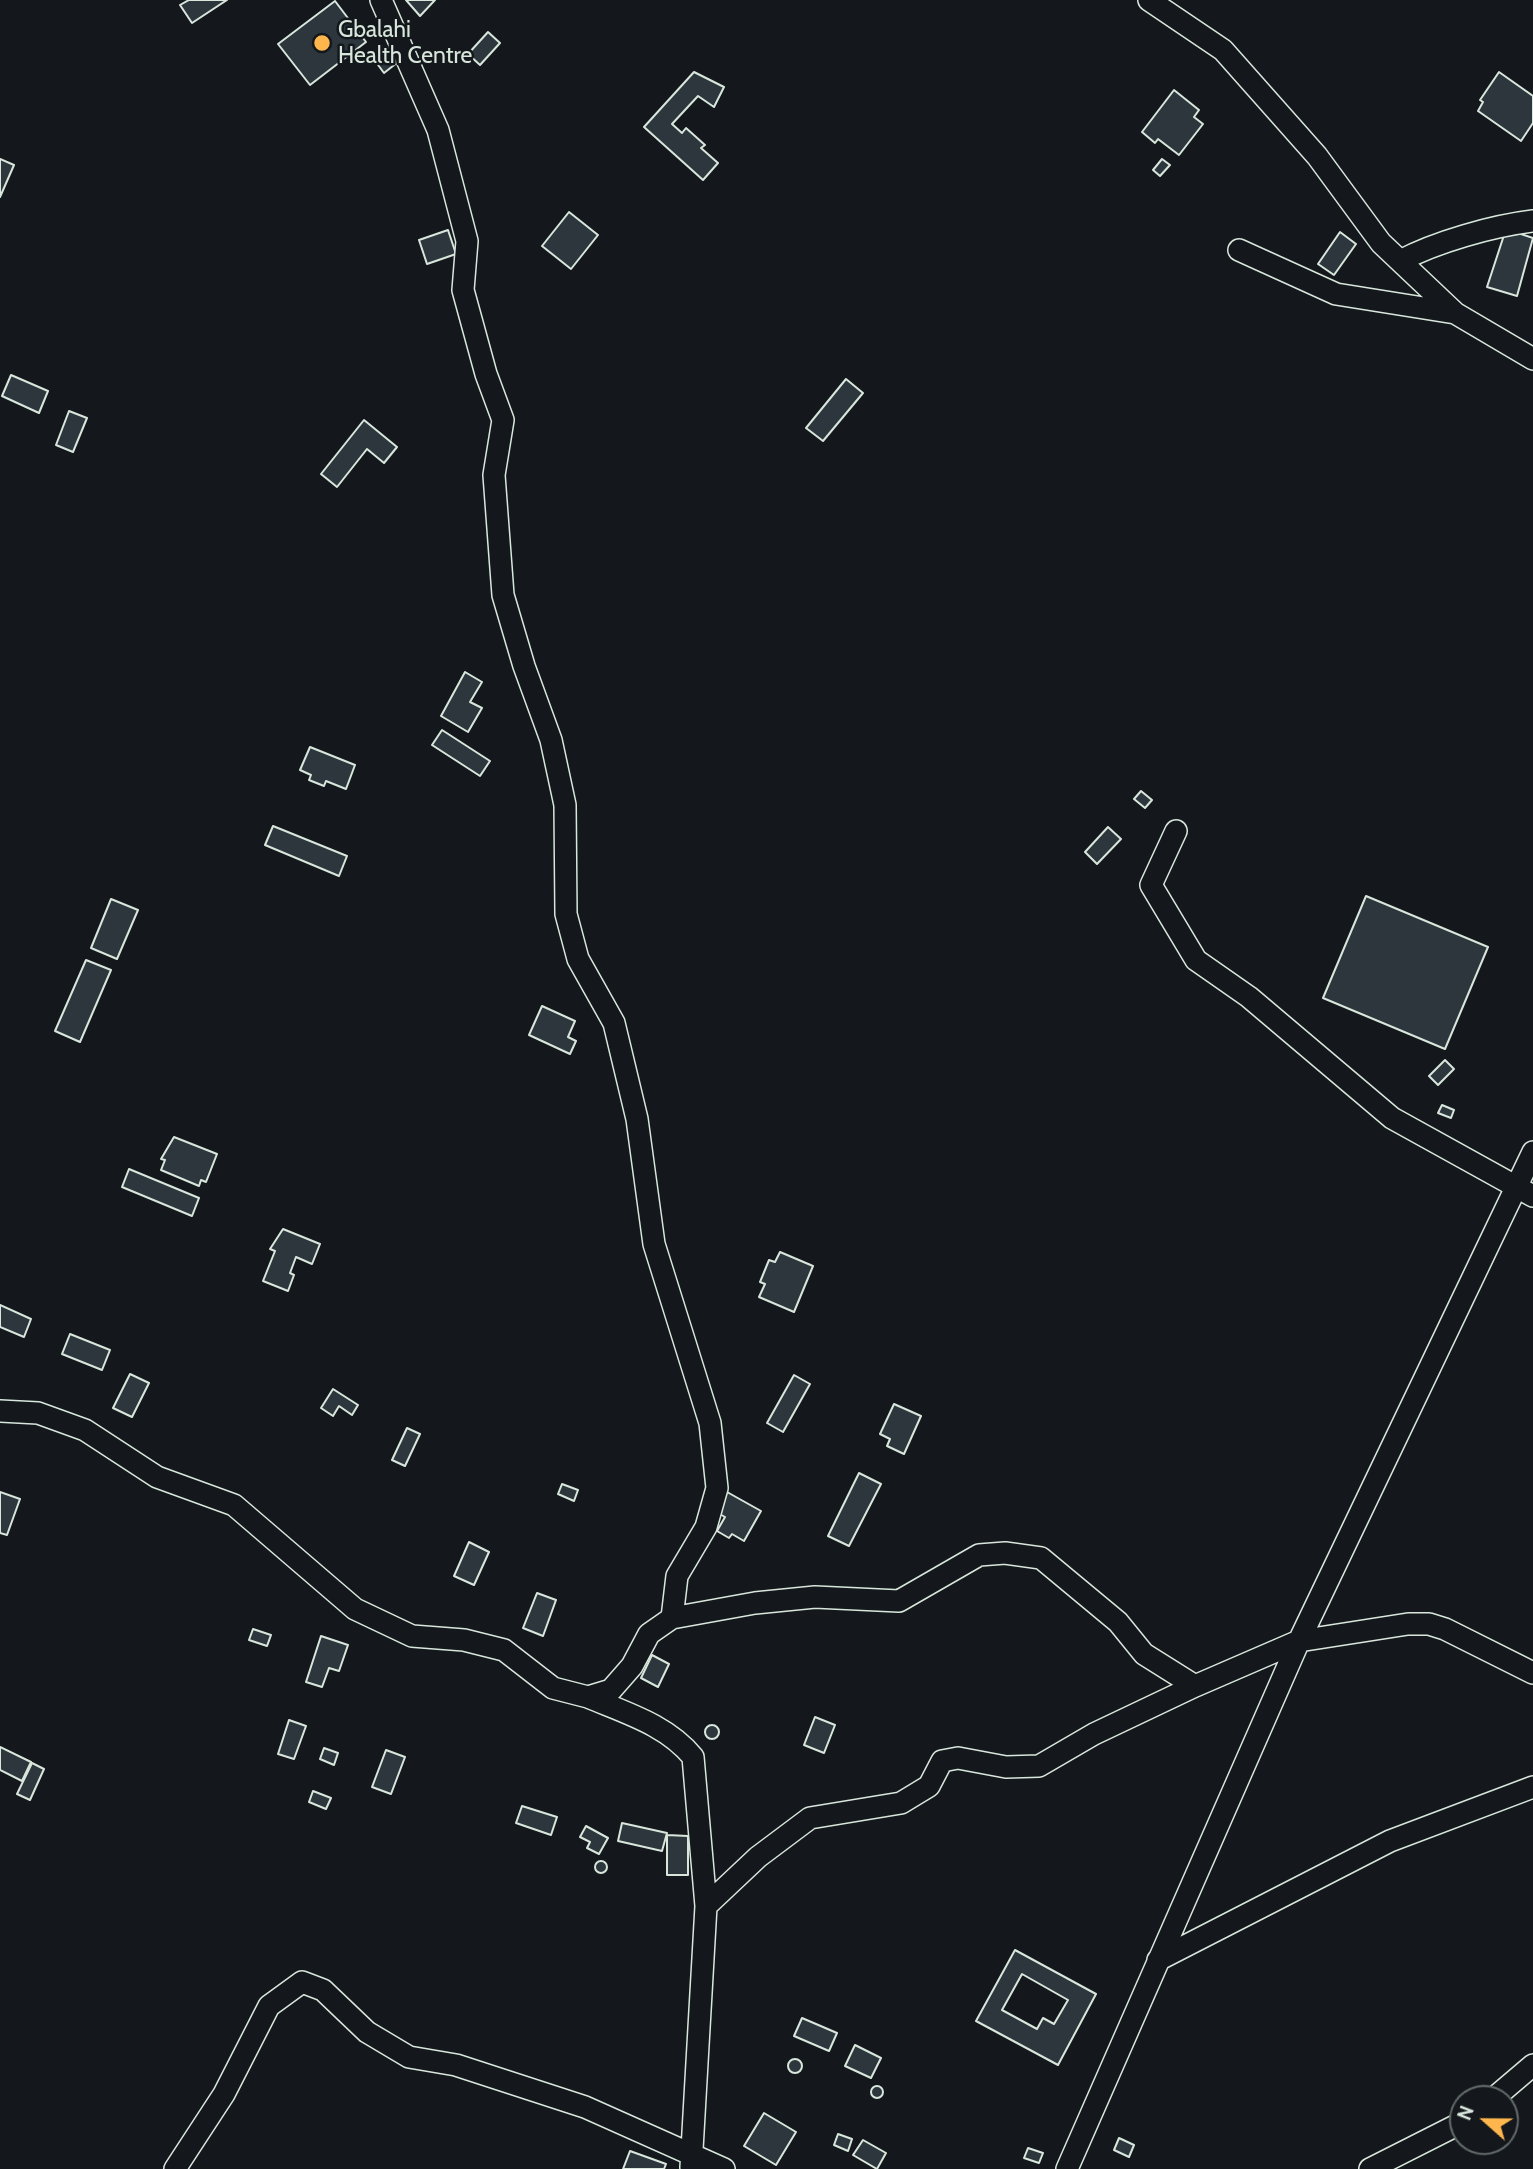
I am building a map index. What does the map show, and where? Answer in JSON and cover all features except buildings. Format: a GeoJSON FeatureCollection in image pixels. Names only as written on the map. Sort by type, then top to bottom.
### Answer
{"type":"FeatureCollection","features":[{"type":"Feature","properties":{"kind":"street"},"geometry":{"type":"LineString","coordinates":[[382,0],[438,130],[467,241],[463,290],[486,374],[503,420],[494,475],[503,595],[524,666],[551,740],[565,805],[566,914],[578,959],[614,1023],[637,1119],[654,1244],[710,1423],[717,1489],[706,1527],[677,1576],[672,1618]]}},
{"type":"Feature","properties":{"kind":"street"},"geometry":{"type":"LineString","coordinates":[[1149,0],[1223,50],[1317,156],[1381,243],[1455,313],[1533,359]]}},
{"type":"Feature","properties":{"kind":"street"},"geometry":{"type":"LineString","coordinates":[[1400,261],[1426,247],[1533,221]]}},
{"type":"Feature","properties":{"kind":"street"},"geometry":{"type":"LineString","coordinates":[[1240,250],[1335,294],[1455,313]]}},
{"type":"Feature","properties":{"kind":"street"},"geometry":{"type":"LineString","coordinates":[[1176,831],[1151,885],[1196,960],[1249,997],[1392,1118],[1525,1191]]}},
{"type":"Feature","properties":{"kind":"street"},"geometry":{"type":"LineString","coordinates":[[1067,2169],[1299,1641],[1525,1191],[1533,1152]]}},
{"type":"Feature","properties":{"kind":"street"},"geometry":{"type":"LineString","coordinates":[[0,1411],[38,1413],[85,1430],[158,1477],[234,1505],[355,1609],[412,1636],[464,1640],[504,1650],[553,1688],[588,1697],[650,1723],[680,1742],[693,1757],[706,1906],[691,2161]]}},
{"type":"Feature","properties":{"kind":"street"},"geometry":{"type":"LineString","coordinates":[[588,1697],[611,1690],[632,1665],[649,1634],[672,1618],[755,1603],[815,1597],[899,1601],[979,1555],[1005,1553],[1041,1558],[1118,1622],[1144,1654],[1195,1686]]}},
{"type":"Feature","properties":{"kind":"street"},"geometry":{"type":"LineString","coordinates":[[706,1906],[758,1857],[810,1818],[901,1803],[929,1786],[942,1761],[958,1758],[1006,1767],[1039,1766],[1094,1734],[1299,1641],[1408,1624],[1429,1624],[1533,1673]]}},
{"type":"Feature","properties":{"kind":"street"},"geometry":{"type":"LineString","coordinates":[[1158,1960],[1390,1841],[1533,1787]]}},
{"type":"Feature","properties":{"kind":"street"},"geometry":{"type":"LineString","coordinates":[[175,2169],[224,2094],[269,2006],[302,1982],[323,1990],[367,2032],[409,2057],[456,2065],[585,2107],[691,2161],[724,2169]]}},
{"type":"Feature","properties":{"kind":"street"},"geometry":{"type":"LineString","coordinates":[[1509,2085],[1533,2065]]}},
{"type":"Feature","properties":{"kind":"street"},"geometry":{"type":"LineString","coordinates":[[1370,2169],[1449,2129]]}},
{"type":"Feature","properties":{"kind":"place","name":"Gbalahi Health Centre"},"geometry":{"type":"Point","coordinates":[322,43]}}]}
